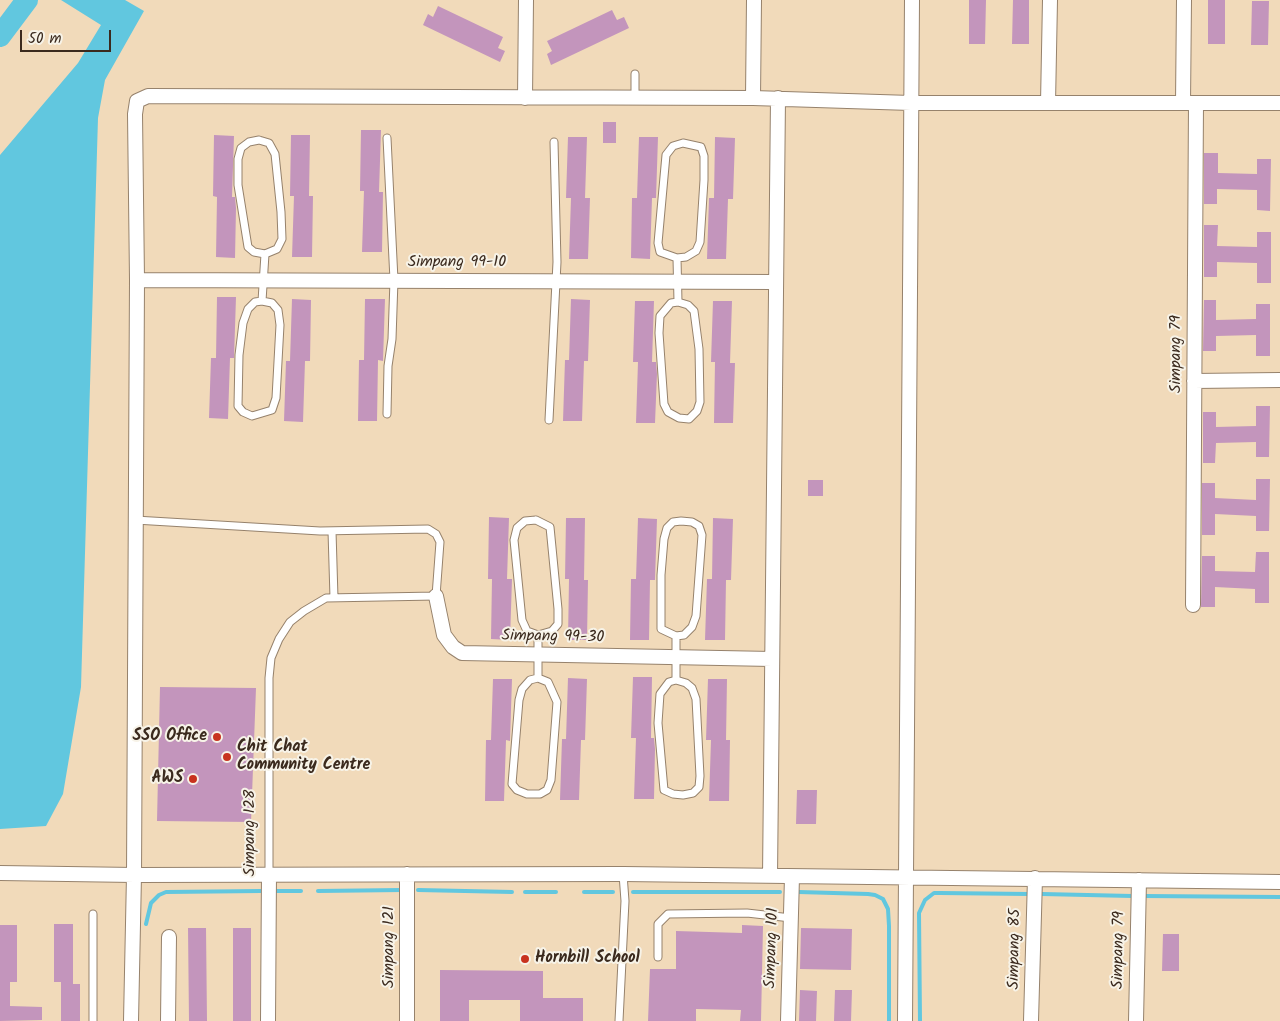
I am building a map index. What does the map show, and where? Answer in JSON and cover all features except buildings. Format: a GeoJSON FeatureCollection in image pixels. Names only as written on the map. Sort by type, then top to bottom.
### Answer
{"type":"FeatureCollection","features":[{"type":"Feature","properties":{"kind":"street"},"geometry":{"type":"LineString","coordinates":[[525,98],[526,0]]}},
{"type":"Feature","properties":{"kind":"street"},"geometry":{"type":"LineString","coordinates":[[753,98],[754,0]]}},
{"type":"Feature","properties":{"kind":"street"},"geometry":{"type":"LineString","coordinates":[[905,1021],[912,0]]}},
{"type":"Feature","properties":{"kind":"street"},"geometry":{"type":"LineString","coordinates":[[1048,103],[1050,0]]}},
{"type":"Feature","properties":{"kind":"street","name":"Simpang 79"},"geometry":{"type":"LineString","coordinates":[[1184,0],[1190,103],[1194,381],[1193,605]]}},
{"type":"Feature","properties":{"kind":"street"},"geometry":{"type":"LineString","coordinates":[[131,1021],[134,875],[137,280],[135,114],[138,101],[148,96],[778,98],[911,103],[1280,103]]}},
{"type":"Feature","properties":{"kind":"street"},"geometry":{"type":"LineString","coordinates":[[770,876],[778,98]]}},
{"type":"Feature","properties":{"kind":"street","name":"Simpang 99-10"},"geometry":{"type":"LineString","coordinates":[[137,280],[776,282]]}},
{"type":"Feature","properties":{"kind":"street"},"geometry":{"type":"LineString","coordinates":[[1194,381],[1280,380]]}},
{"type":"Feature","properties":{"kind":"street","name":"Simpang 99-30"},"geometry":{"type":"LineString","coordinates":[[436,596],[444,635],[453,647],[462,653],[772,659]]}},
{"type":"Feature","properties":{"kind":"street"},"geometry":{"type":"LineString","coordinates":[[0,873],[134,875],[623,874],[1280,882]]}},
{"type":"Feature","properties":{"kind":"street","name":"Simpang 128"},"geometry":{"type":"LineString","coordinates":[[268,874],[268,1021]]}},
{"type":"Feature","properties":{"kind":"street","name":"Simpang 121"},"geometry":{"type":"LineString","coordinates":[[407,1021],[408,874]]}},
{"type":"Feature","properties":{"kind":"street","name":"Simpang 101"},"geometry":{"type":"LineString","coordinates":[[788,1021],[792,876]]}},
{"type":"Feature","properties":{"kind":"street","name":"Simpang 85"},"geometry":{"type":"LineString","coordinates":[[1032,1021],[1035,878]]}},
{"type":"Feature","properties":{"kind":"street","name":"Simpang 79"},"geometry":{"type":"LineString","coordinates":[[1136,1021],[1139,880]]}},
{"type":"Feature","properties":{"kind":"street"},"geometry":{"type":"LineString","coordinates":[[168,1021],[169,937]]}},
{"type":"Feature","properties":{"kind":"lane"},"geometry":{"type":"LineString","coordinates":[[634,74],[635,98]]}},
{"type":"Feature","properties":{"kind":"lane"},"geometry":{"type":"LineString","coordinates":[[386,138],[394,280],[392,339],[388,366],[387,414]]}},
{"type":"Feature","properties":{"kind":"lane"},"geometry":{"type":"LineString","coordinates":[[259,140],[269,143],[275,154],[281,212],[282,239],[277,250],[265,254],[254,252],[248,247],[238,185],[238,159],[241,148],[250,142],[259,140]]}},
{"type":"Feature","properties":{"kind":"lane"},"geometry":{"type":"LineString","coordinates":[[549,420],[557,281],[554,142]]}},
{"type":"Feature","properties":{"kind":"lane"},"geometry":{"type":"LineString","coordinates":[[683,143],[701,147],[704,156],[704,180],[700,242],[696,251],[686,257],[677,258],[660,252],[658,244],[666,155],[672,146],[683,143]]}},
{"type":"Feature","properties":{"kind":"lane"},"geometry":{"type":"LineString","coordinates":[[262,301],[265,280],[265,254]]}},
{"type":"Feature","properties":{"kind":"lane"},"geometry":{"type":"LineString","coordinates":[[677,258],[678,302]]}},
{"type":"Feature","properties":{"kind":"lane"},"geometry":{"type":"LineString","coordinates":[[262,301],[272,303],[278,310],[280,325],[276,398],[272,410],[252,416],[243,412],[238,406],[240,355],[244,323],[248,309],[255,302],[262,301]]}},
{"type":"Feature","properties":{"kind":"lane"},"geometry":{"type":"LineString","coordinates":[[678,302],[688,305],[694,311],[699,348],[700,402],[697,411],[689,418],[679,418],[668,412],[664,404],[659,333],[660,316],[671,303],[678,302]]}},
{"type":"Feature","properties":{"kind":"lane"},"geometry":{"type":"LineString","coordinates":[[135,520],[332,531],[334,598]]}},
{"type":"Feature","properties":{"kind":"lane"},"geometry":{"type":"LineString","coordinates":[[536,520],[550,528],[558,609],[558,624],[552,631],[538,635],[527,631],[522,620],[514,540],[517,528],[525,521],[536,520]]}},
{"type":"Feature","properties":{"kind":"lane"},"geometry":{"type":"LineString","coordinates":[[673,522],[692,522],[699,526],[702,535],[696,616],[692,627],[684,635],[676,636],[661,630],[661,575],[664,540],[667,528],[673,522]]}},
{"type":"Feature","properties":{"kind":"lane","name":"Simpang 99-30"},"geometry":{"type":"LineString","coordinates":[[332,531],[428,529],[436,534],[440,542],[436,596]]}},
{"type":"Feature","properties":{"kind":"lane","name":"Simpang 128"},"geometry":{"type":"LineString","coordinates":[[268,874],[269,678],[271,658],[279,639],[290,622],[326,598],[436,596]]}},
{"type":"Feature","properties":{"kind":"lane"},"geometry":{"type":"LineString","coordinates":[[538,635],[538,678]]}},
{"type":"Feature","properties":{"kind":"lane"},"geometry":{"type":"LineString","coordinates":[[676,636],[676,680]]}},
{"type":"Feature","properties":{"kind":"lane"},"geometry":{"type":"LineString","coordinates":[[538,678],[548,682],[557,702],[551,780],[547,790],[540,794],[527,794],[517,790],[512,784],[518,700],[522,689],[530,680],[538,678]]}},
{"type":"Feature","properties":{"kind":"lane"},"geometry":{"type":"LineString","coordinates":[[676,680],[686,683],[692,688],[696,699],[699,787],[693,793],[683,795],[673,794],[664,790],[658,723],[660,694],[669,682],[676,680]]}},
{"type":"Feature","properties":{"kind":"lane"},"geometry":{"type":"LineString","coordinates":[[619,1021],[624,901],[623,874]]}},
{"type":"Feature","properties":{"kind":"lane"},"geometry":{"type":"LineString","coordinates":[[658,957],[658,924],[668,914],[747,913],[772,918],[791,918]]}},
{"type":"Feature","properties":{"kind":"lane"},"geometry":{"type":"LineString","coordinates":[[93,914],[93,1021]]}},
{"type":"Feature","properties":{"kind":"water"},"geometry":{"type":"Polygon","coordinates":[[[61,0],[125,0],[144,11],[105,80],[98,118],[81,687],[63,794],[46,826],[0,829],[0,155],[78,63],[101,25],[61,0]]]}},
{"type":"Feature","properties":{"kind":"waterway"},"geometry":{"type":"LineString","coordinates":[[0,36],[27,0]]}},
{"type":"Feature","properties":{"kind":"waterway"},"geometry":{"type":"LineString","coordinates":[[318,891],[402,890]]}},
{"type":"Feature","properties":{"kind":"waterway"},"geometry":{"type":"LineString","coordinates":[[418,890],[512,892]]}},
{"type":"Feature","properties":{"kind":"waterway"},"geometry":{"type":"LineString","coordinates":[[146,924],[151,903],[159,895],[166,892],[261,891]]}},
{"type":"Feature","properties":{"kind":"waterway"},"geometry":{"type":"LineString","coordinates":[[275,891],[301,891]]}},
{"type":"Feature","properties":{"kind":"waterway"},"geometry":{"type":"LineString","coordinates":[[525,892],[556,892]]}},
{"type":"Feature","properties":{"kind":"waterway"},"geometry":{"type":"LineString","coordinates":[[584,892],[613,892]]}},
{"type":"Feature","properties":{"kind":"waterway"},"geometry":{"type":"LineString","coordinates":[[633,892],[780,892]]}},
{"type":"Feature","properties":{"kind":"waterway"},"geometry":{"type":"LineString","coordinates":[[799,892],[868,894],[883,899],[888,909],[889,926],[889,1021]]}},
{"type":"Feature","properties":{"kind":"waterway"},"geometry":{"type":"LineString","coordinates":[[920,1021],[919,913],[925,900],[934,893],[1029,894]]}},
{"type":"Feature","properties":{"kind":"waterway"},"geometry":{"type":"LineString","coordinates":[[1042,894],[1132,896]]}},
{"type":"Feature","properties":{"kind":"waterway"},"geometry":{"type":"LineString","coordinates":[[1143,896],[1280,897]]}},
{"type":"Feature","properties":{"kind":"place","name":"SSO Office"},"geometry":{"type":"Point","coordinates":[217,737]}},
{"type":"Feature","properties":{"kind":"place","name":"Chit Chat Community Centre"},"geometry":{"type":"Point","coordinates":[227,757]}},
{"type":"Feature","properties":{"kind":"place","name":"AWS"},"geometry":{"type":"Point","coordinates":[193,779]}},
{"type":"Feature","properties":{"kind":"place","name":"Hornbill School"},"geometry":{"type":"Point","coordinates":[525,959]}}]}
